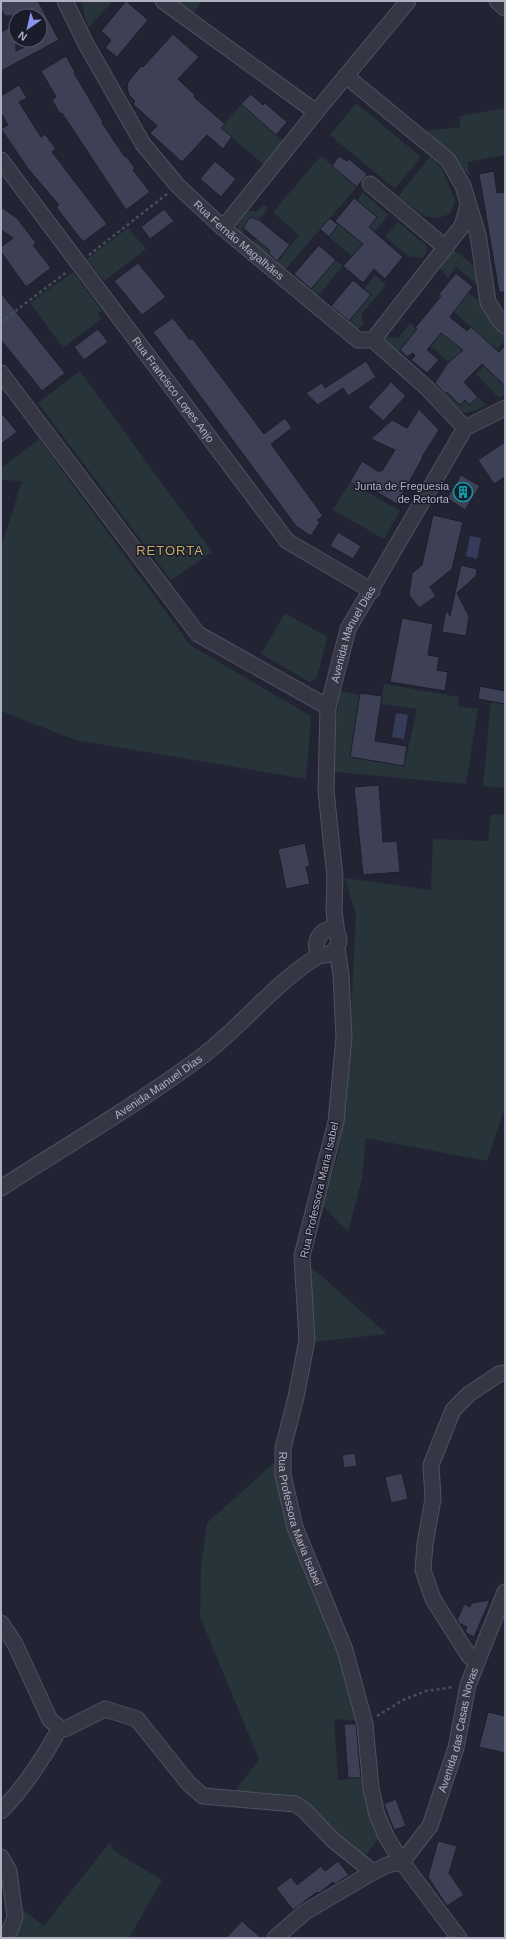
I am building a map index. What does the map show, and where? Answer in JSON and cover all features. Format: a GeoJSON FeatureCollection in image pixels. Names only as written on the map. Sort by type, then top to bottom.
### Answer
{"type":"FeatureCollection","features":[{"type":"Feature","properties":{"kind":"street","name":"Rua Fernão Magalhães"},"geometry":{"type":"LineString","coordinates":[[65,1],[86,44],[143,144],[178,186],[223,228],[358,340],[373,340]]}},
{"type":"Feature","properties":{"kind":"street"},"geometry":{"type":"LineString","coordinates":[[163,1],[316,112]]}},
{"type":"Feature","properties":{"kind":"street"},"geometry":{"type":"LineString","coordinates":[[223,228],[408,1]]}},
{"type":"Feature","properties":{"kind":"street"},"geometry":{"type":"LineString","coordinates":[[497,1],[505,8]]}},
{"type":"Feature","properties":{"kind":"street"},"geometry":{"type":"LineString","coordinates":[[346,76],[448,160],[463,186],[478,235],[488,302],[499,320],[505,326]]}},
{"type":"Feature","properties":{"kind":"street","name":"Rua Francisco Lopes Anjo"},"geometry":{"type":"LineString","coordinates":[[1,160],[287,542],[372,591]]}},
{"type":"Feature","properties":{"kind":"street"},"geometry":{"type":"LineString","coordinates":[[370,184],[446,248]]}},
{"type":"Feature","properties":{"kind":"street"},"geometry":{"type":"LineString","coordinates":[[468,205],[462,226],[373,340],[427,388],[465,428],[505,408]]}},
{"type":"Feature","properties":{"kind":"street"},"geometry":{"type":"LineString","coordinates":[[1,374],[198,634],[328,707]]}},
{"type":"Feature","properties":{"kind":"street","name":"Avenida Manuel Dias"},"geometry":{"type":"LineString","coordinates":[[1,1188],[166,1082],[206,1053],[301,966],[322,955],[333,952],[337,940],[334,911],[336,877],[326,791],[328,707],[348,629],[372,591],[465,428]]}},
{"type":"Feature","properties":{"kind":"street","name":"Avenida Manuel Dias"},"geometry":{"type":"LineString","coordinates":[[301,966],[334,911]]}},
{"type":"Feature","properties":{"kind":"street"},"geometry":{"type":"LineString","coordinates":[[337,940],[333,930],[328,930],[319,937],[315,946],[342,975]]}},
{"type":"Feature","properties":{"kind":"street","name":"Rua Professora Maria Isabel"},"geometry":{"type":"LineString","coordinates":[[337,940],[342,975],[344,1037],[336,1122],[302,1256],[307,1340],[296,1397],[283,1448],[284,1475],[295,1527],[345,1650],[365,1724],[371,1788],[377,1815],[387,1838],[402,1862],[459,1938]]}},
{"type":"Feature","properties":{"kind":"street"},"geometry":{"type":"LineString","coordinates":[[476,1661],[469,1656],[433,1599],[423,1570],[425,1544],[433,1499],[431,1465],[453,1410],[469,1394],[498,1374],[505,1373]]}},
{"type":"Feature","properties":{"kind":"street","name":"Avenida das Casas Novas"},"geometry":{"type":"LineString","coordinates":[[402,1862],[430,1826],[456,1748],[468,1685],[476,1661],[505,1592]]}},
{"type":"Feature","properties":{"kind":"street"},"geometry":{"type":"LineString","coordinates":[[1,1623],[15,1644],[50,1720],[60,1728],[65,1729],[105,1709],[137,1719],[190,1784],[203,1796],[295,1804],[304,1810],[334,1841],[373,1872]]}},
{"type":"Feature","properties":{"kind":"street"},"geometry":{"type":"LineString","coordinates":[[1,1811],[12,1800],[51,1745],[60,1728]]}},
{"type":"Feature","properties":{"kind":"street"},"geometry":{"type":"LineString","coordinates":[[1,1857],[9,1871],[15,1917],[8,1938]]}},
{"type":"Feature","properties":{"kind":"street"},"geometry":{"type":"LineString","coordinates":[[275,1938],[305,1912],[373,1872],[387,1865],[402,1862]]}},
{"type":"Feature","properties":{"kind":"path"},"geometry":{"type":"LineString","coordinates":[[1,322],[178,186]]}},
{"type":"Feature","properties":{"kind":"path"},"geometry":{"type":"LineString","coordinates":[[365,1724],[403,1700],[426,1691],[468,1685]]}},
{"type":"Feature","properties":{"kind":"shaded area"},"geometry":{"type":"Polygon","coordinates":[[[81,1],[113,1],[88,28],[81,1]]]}},
{"type":"Feature","properties":{"kind":"shaded area"},"geometry":{"type":"Polygon","coordinates":[[[174,1],[202,1],[193,14],[174,1]]]}},
{"type":"Feature","properties":{"kind":"shaded area"},"geometry":{"type":"Polygon","coordinates":[[[356,103],[421,157],[395,189],[330,135],[356,103]]]}},
{"type":"Feature","properties":{"kind":"shaded area"},"geometry":{"type":"Polygon","coordinates":[[[241,104],[283,141],[263,164],[221,128],[241,104]]]}},
{"type":"Feature","properties":{"kind":"shaded area"},"geometry":{"type":"Polygon","coordinates":[[[505,108],[505,155],[467,162],[470,177],[453,155],[425,131],[460,127],[459,116],[505,108]]]}},
{"type":"Feature","properties":{"kind":"shaded area"},"geometry":{"type":"Polygon","coordinates":[[[321,156],[357,187],[284,271],[251,244],[256,239],[270,251],[268,253],[278,261],[299,235],[273,212],[321,156]]]}},
{"type":"Feature","properties":{"kind":"shaded area"},"geometry":{"type":"Polygon","coordinates":[[[430,157],[442,169],[455,200],[451,213],[443,217],[429,217],[417,211],[398,196],[430,157]]]}},
{"type":"Feature","properties":{"kind":"shaded area"},"geometry":{"type":"Polygon","coordinates":[[[363,193],[389,215],[352,256],[329,237],[339,224],[358,240],[377,218],[357,200],[363,193]]]}},
{"type":"Feature","properties":{"kind":"shaded area"},"geometry":{"type":"Polygon","coordinates":[[[263,204],[268,208],[259,220],[250,217],[242,229],[244,232],[241,236],[237,225],[247,210],[256,212],[263,204]]]}},
{"type":"Feature","properties":{"kind":"shaded area"},"geometry":{"type":"Polygon","coordinates":[[[398,222],[425,245],[427,252],[423,258],[410,257],[385,237],[398,222]]]}},
{"type":"Feature","properties":{"kind":"shaded area"},"geometry":{"type":"Polygon","coordinates":[[[128,228],[146,249],[104,281],[87,259],[128,228]]]}},
{"type":"Feature","properties":{"kind":"shaded area"},"geometry":{"type":"Polygon","coordinates":[[[452,251],[455,251],[481,271],[482,288],[456,267],[448,278],[439,267],[452,251]]]}},
{"type":"Feature","properties":{"kind":"shaded area"},"geometry":{"type":"Polygon","coordinates":[[[336,260],[343,266],[316,298],[293,279],[296,276],[311,289],[336,260]]]}},
{"type":"Feature","properties":{"kind":"shaded area"},"geometry":{"type":"Polygon","coordinates":[[[73,272],[102,311],[97,314],[101,319],[63,348],[30,303],[73,272]]]}},
{"type":"Feature","properties":{"kind":"shaded area"},"geometry":{"type":"Polygon","coordinates":[[[375,275],[386,285],[361,315],[364,324],[358,329],[352,328],[329,309],[331,306],[349,321],[371,295],[364,289],[375,275]]]}},
{"type":"Feature","properties":{"kind":"shaded area"},"geometry":{"type":"Polygon","coordinates":[[[469,293],[484,305],[505,331],[505,341],[496,349],[437,297],[439,294],[456,308],[469,293]]]}},
{"type":"Feature","properties":{"kind":"shaded area"},"geometry":{"type":"Polygon","coordinates":[[[410,323],[433,342],[447,326],[457,345],[463,350],[449,362],[415,333],[396,354],[384,342],[386,337],[398,338],[410,323]]]}},
{"type":"Feature","properties":{"kind":"shaded area"},"geometry":{"type":"Polygon","coordinates":[[[484,366],[502,384],[505,382],[505,395],[499,398],[476,374],[484,366]]]}},
{"type":"Feature","properties":{"kind":"shaded area"},"geometry":{"type":"Polygon","coordinates":[[[80,371],[212,552],[171,580],[38,403],[80,371]]]}},
{"type":"Feature","properties":{"kind":"shaded area"},"geometry":{"type":"Polygon","coordinates":[[[447,392],[460,405],[465,401],[469,405],[478,397],[486,405],[466,413],[458,411],[443,395],[447,392]]]}},
{"type":"Feature","properties":{"kind":"shaded area"},"geometry":{"type":"Polygon","coordinates":[[[39,439],[190,645],[311,716],[306,779],[75,740],[1,711],[1,547],[22,481],[1,480],[1,468],[39,439]]]}},
{"type":"Feature","properties":{"kind":"shaded area"},"geometry":{"type":"Polygon","coordinates":[[[350,482],[400,511],[384,539],[333,510],[350,482]]]}},
{"type":"Feature","properties":{"kind":"shaded area"},"geometry":{"type":"Polygon","coordinates":[[[285,613],[327,637],[317,678],[310,682],[261,654],[285,613]]]}},
{"type":"Feature","properties":{"kind":"shaded area"},"geometry":{"type":"Polygon","coordinates":[[[384,684],[459,697],[458,706],[478,709],[466,784],[335,772],[335,729],[340,691],[360,695],[350,757],[404,766],[417,709],[381,704],[384,684]]]}},
{"type":"Feature","properties":{"kind":"shaded area"},"geometry":{"type":"Polygon","coordinates":[[[491,702],[505,704],[505,788],[483,786],[491,702]]]}},
{"type":"Feature","properties":{"kind":"shaded area"},"geometry":{"type":"Polygon","coordinates":[[[491,814],[505,815],[505,1107],[487,1161],[366,1138],[362,1178],[348,1232],[323,1206],[339,1151],[346,1111],[356,915],[345,878],[431,890],[433,839],[488,841],[491,814]]]}},
{"type":"Feature","properties":{"kind":"shaded area"},"geometry":{"type":"Polygon","coordinates":[[[310,1266],[387,1334],[312,1342],[310,1266]]]}},
{"type":"Feature","properties":{"kind":"shaded area"},"geometry":{"type":"Polygon","coordinates":[[[275,1462],[289,1522],[345,1668],[360,1721],[334,1719],[338,1780],[364,1777],[364,1790],[379,1838],[364,1858],[338,1840],[308,1806],[232,1795],[259,1759],[200,1617],[201,1568],[207,1523],[275,1462]]]}},
{"type":"Feature","properties":{"kind":"shaded area"},"geometry":{"type":"Polygon","coordinates":[[[110,1842],[114,1851],[162,1880],[129,1938],[13,1938],[19,1906],[44,1926],[110,1842]]]}},
{"type":"Feature","properties":{"kind":"water"},"geometry":{"type":"Polygon","coordinates":[[[470,536],[481,538],[477,559],[466,556],[470,536]]]}},
{"type":"Feature","properties":{"kind":"water"},"geometry":{"type":"Polygon","coordinates":[[[396,713],[408,715],[404,739],[392,737],[396,713]]]}},
{"type":"Feature","properties":{"kind":"building"},"geometry":{"type":"Polygon","coordinates":[[[1,1],[38,1],[42,8],[8,8],[8,16],[5,16],[1,9],[1,1]]]}},
{"type":"Feature","properties":{"kind":"building"},"geometry":{"type":"Polygon","coordinates":[[[126,1],[148,20],[117,57],[105,48],[111,40],[101,31],[126,1]]]}},
{"type":"Feature","properties":{"kind":"building"},"geometry":{"type":"Polygon","coordinates":[[[48,20],[59,40],[48,46],[48,20]]]}},
{"type":"Feature","properties":{"kind":"building"},"geometry":{"type":"Polygon","coordinates":[[[8,28],[8,48],[16,48],[16,51],[23,48],[44,48],[1,71],[1,32],[8,28]]]}},
{"type":"Feature","properties":{"kind":"building"},"geometry":{"type":"Polygon","coordinates":[[[173,34],[199,57],[178,79],[195,95],[194,97],[225,124],[221,128],[232,137],[223,149],[207,135],[182,162],[150,133],[157,126],[133,104],[135,101],[129,95],[127,88],[128,82],[141,66],[143,67],[173,34]]]}},
{"type":"Feature","properties":{"kind":"building"},"geometry":{"type":"Polygon","coordinates":[[[66,56],[75,72],[74,73],[103,122],[102,123],[125,157],[126,156],[135,168],[133,170],[150,192],[126,210],[52,100],[56,97],[41,71],[66,56]]]}},
{"type":"Feature","properties":{"kind":"building"},"geometry":{"type":"Polygon","coordinates":[[[19,85],[27,98],[19,102],[41,137],[45,134],[56,149],[52,152],[107,224],[83,242],[56,207],[59,205],[29,170],[1,129],[8,125],[1,113],[1,96],[19,85]]]}},
{"type":"Feature","properties":{"kind":"building"},"geometry":{"type":"Polygon","coordinates":[[[251,94],[263,105],[265,103],[287,122],[276,135],[241,104],[251,94]]]}},
{"type":"Feature","properties":{"kind":"building"},"geometry":{"type":"Polygon","coordinates":[[[339,156],[347,161],[349,159],[367,174],[357,187],[332,166],[339,156]]]}},
{"type":"Feature","properties":{"kind":"building"},"geometry":{"type":"Polygon","coordinates":[[[215,161],[236,179],[221,197],[200,179],[215,161]]]}},
{"type":"Feature","properties":{"kind":"building"},"geometry":{"type":"Polygon","coordinates":[[[494,171],[497,193],[505,192],[505,292],[499,292],[479,174],[494,171]]]}},
{"type":"Feature","properties":{"kind":"building"},"geometry":{"type":"Polygon","coordinates":[[[354,198],[377,217],[369,227],[403,257],[385,279],[374,269],[363,283],[343,266],[363,244],[335,221],[354,198]]]}},
{"type":"Feature","properties":{"kind":"building"},"geometry":{"type":"Polygon","coordinates":[[[1,207],[17,218],[36,243],[33,245],[51,268],[26,287],[1,252],[1,247],[13,238],[1,230],[1,207]]]}},
{"type":"Feature","properties":{"kind":"building"},"geometry":{"type":"Polygon","coordinates":[[[164,209],[174,221],[150,239],[141,227],[164,209]]]}},
{"type":"Feature","properties":{"kind":"building"},"geometry":{"type":"Polygon","coordinates":[[[250,217],[259,220],[290,245],[277,261],[268,253],[270,251],[243,228],[250,217]]]}},
{"type":"Feature","properties":{"kind":"building"},"geometry":{"type":"Polygon","coordinates":[[[330,218],[338,225],[329,237],[320,229],[330,218]]]}},
{"type":"Feature","properties":{"kind":"building"},"geometry":{"type":"Polygon","coordinates":[[[319,245],[336,260],[311,289],[294,274],[319,245]]]}},
{"type":"Feature","properties":{"kind":"building"},"geometry":{"type":"Polygon","coordinates":[[[138,263],[166,297],[142,315],[114,281],[138,263]]]}},
{"type":"Feature","properties":{"kind":"building"},"geometry":{"type":"Polygon","coordinates":[[[456,273],[473,287],[450,317],[467,331],[471,327],[499,352],[505,345],[505,386],[482,364],[464,382],[478,397],[469,405],[465,400],[460,405],[447,392],[445,394],[435,383],[447,364],[463,350],[441,333],[427,350],[439,360],[427,373],[411,360],[415,356],[413,353],[407,357],[400,350],[417,329],[415,328],[441,296],[439,294],[456,273]]]}},
{"type":"Feature","properties":{"kind":"building"},"geometry":{"type":"Polygon","coordinates":[[[353,280],[371,295],[349,321],[331,306],[353,280]]]}},
{"type":"Feature","properties":{"kind":"building"},"geometry":{"type":"Polygon","coordinates":[[[1,293],[65,373],[42,391],[1,340],[1,293]]]}},
{"type":"Feature","properties":{"kind":"building"},"geometry":{"type":"Polygon","coordinates":[[[173,318],[190,340],[192,338],[264,434],[285,418],[292,428],[271,444],[323,516],[317,520],[320,522],[311,536],[296,526],[153,332],[173,318]]]}},
{"type":"Feature","properties":{"kind":"building"},"geometry":{"type":"Polygon","coordinates":[[[98,329],[108,342],[84,360],[74,347],[98,329]]]}},
{"type":"Feature","properties":{"kind":"building"},"geometry":{"type":"Polygon","coordinates":[[[366,361],[376,377],[348,396],[343,388],[318,405],[306,393],[322,383],[325,388],[366,361]]]}},
{"type":"Feature","properties":{"kind":"building"},"geometry":{"type":"Polygon","coordinates":[[[391,382],[406,396],[383,421],[368,407],[391,382]]]}},
{"type":"Feature","properties":{"kind":"building"},"geometry":{"type":"Polygon","coordinates":[[[419,409],[439,430],[422,457],[397,504],[363,484],[360,489],[350,482],[362,461],[379,472],[380,470],[382,471],[395,450],[371,439],[392,420],[407,428],[419,409]]]}},
{"type":"Feature","properties":{"kind":"building"},"geometry":{"type":"Polygon","coordinates":[[[1,412],[17,432],[1,444],[1,412]]]}},
{"type":"Feature","properties":{"kind":"building"},"geometry":{"type":"Polygon","coordinates":[[[505,442],[505,477],[494,484],[478,460],[505,442]]]}},
{"type":"Feature","properties":{"kind":"building","name":"Junta de Freguesia de Retorta"},"geometry":{"type":"Polygon","coordinates":[[[461,475],[480,486],[465,510],[447,498],[461,475]]]}},
{"type":"Feature","properties":{"kind":"building"},"geometry":{"type":"Polygon","coordinates":[[[433,515],[463,522],[452,569],[430,587],[436,596],[419,608],[409,595],[412,573],[422,565],[433,515]]]}},
{"type":"Feature","properties":{"kind":"building"},"geometry":{"type":"Polygon","coordinates":[[[338,532],[361,546],[353,559],[330,546],[338,532]]]}},
{"type":"Feature","properties":{"kind":"building"},"geometry":{"type":"Polygon","coordinates":[[[461,565],[477,569],[476,576],[457,593],[469,616],[466,636],[442,632],[446,610],[450,616],[461,565]]]}},
{"type":"Feature","properties":{"kind":"building"},"geometry":{"type":"Polygon","coordinates":[[[402,618],[433,624],[428,655],[439,657],[437,670],[448,672],[445,691],[390,682],[402,618]]]}},
{"type":"Feature","properties":{"kind":"building"},"geometry":{"type":"Polygon","coordinates":[[[480,686],[505,691],[505,704],[478,699],[480,686]]]}},
{"type":"Feature","properties":{"kind":"building"},"geometry":{"type":"Polygon","coordinates":[[[360,693],[382,696],[375,741],[407,746],[404,766],[350,757],[360,693]]]}},
{"type":"Feature","properties":{"kind":"building"},"geometry":{"type":"Polygon","coordinates":[[[379,785],[383,842],[397,841],[400,872],[363,875],[354,787],[379,785]]]}},
{"type":"Feature","properties":{"kind":"building"},"geometry":{"type":"Polygon","coordinates":[[[305,843],[310,866],[306,867],[310,884],[286,889],[278,849],[305,843]]]}},
{"type":"Feature","properties":{"kind":"building"},"geometry":{"type":"Polygon","coordinates":[[[355,1453],[357,1466],[344,1468],[342,1455],[355,1453]]]}},
{"type":"Feature","properties":{"kind":"building"},"geometry":{"type":"Polygon","coordinates":[[[402,1473],[408,1499],[391,1503],[385,1477],[402,1473]]]}},
{"type":"Feature","properties":{"kind":"building"},"geometry":{"type":"Polygon","coordinates":[[[490,1600],[474,1637],[465,1632],[467,1627],[460,1624],[457,1620],[464,1604],[470,1607],[472,1603],[490,1600]]]}},
{"type":"Feature","properties":{"kind":"building"},"geometry":{"type":"Polygon","coordinates":[[[488,1712],[505,1716],[505,1753],[479,1747],[488,1712]]]}},
{"type":"Feature","properties":{"kind":"building"},"geometry":{"type":"Polygon","coordinates":[[[344,1724],[356,1724],[361,1778],[348,1778],[344,1724]]]}},
{"type":"Feature","properties":{"kind":"building"},"geometry":{"type":"Polygon","coordinates":[[[396,1799],[406,1826],[394,1830],[384,1804],[396,1799]]]}},
{"type":"Feature","properties":{"kind":"building"},"geometry":{"type":"Polygon","coordinates":[[[438,1841],[457,1846],[449,1873],[464,1895],[447,1906],[428,1877],[438,1841]]]}},
{"type":"Feature","properties":{"kind":"building"},"geometry":{"type":"Polygon","coordinates":[[[338,1861],[349,1875],[335,1884],[333,1882],[319,1893],[317,1892],[293,1910],[276,1888],[291,1877],[297,1885],[321,1866],[325,1871],[338,1861]]]}},
{"type":"Feature","properties":{"kind":"building"},"geometry":{"type":"Polygon","coordinates":[[[242,1921],[261,1938],[226,1938],[242,1921]]]}},
{"type":"Feature","properties":{"kind":"place","name":"Junta de Freguesia de Retorta"},"geometry":{"type":"Point","coordinates":[463,492]}},
{"type":"Feature","properties":{"kind":"district","name":"RETORTA"},"geometry":{"type":"Point","coordinates":[170,550]}}]}
